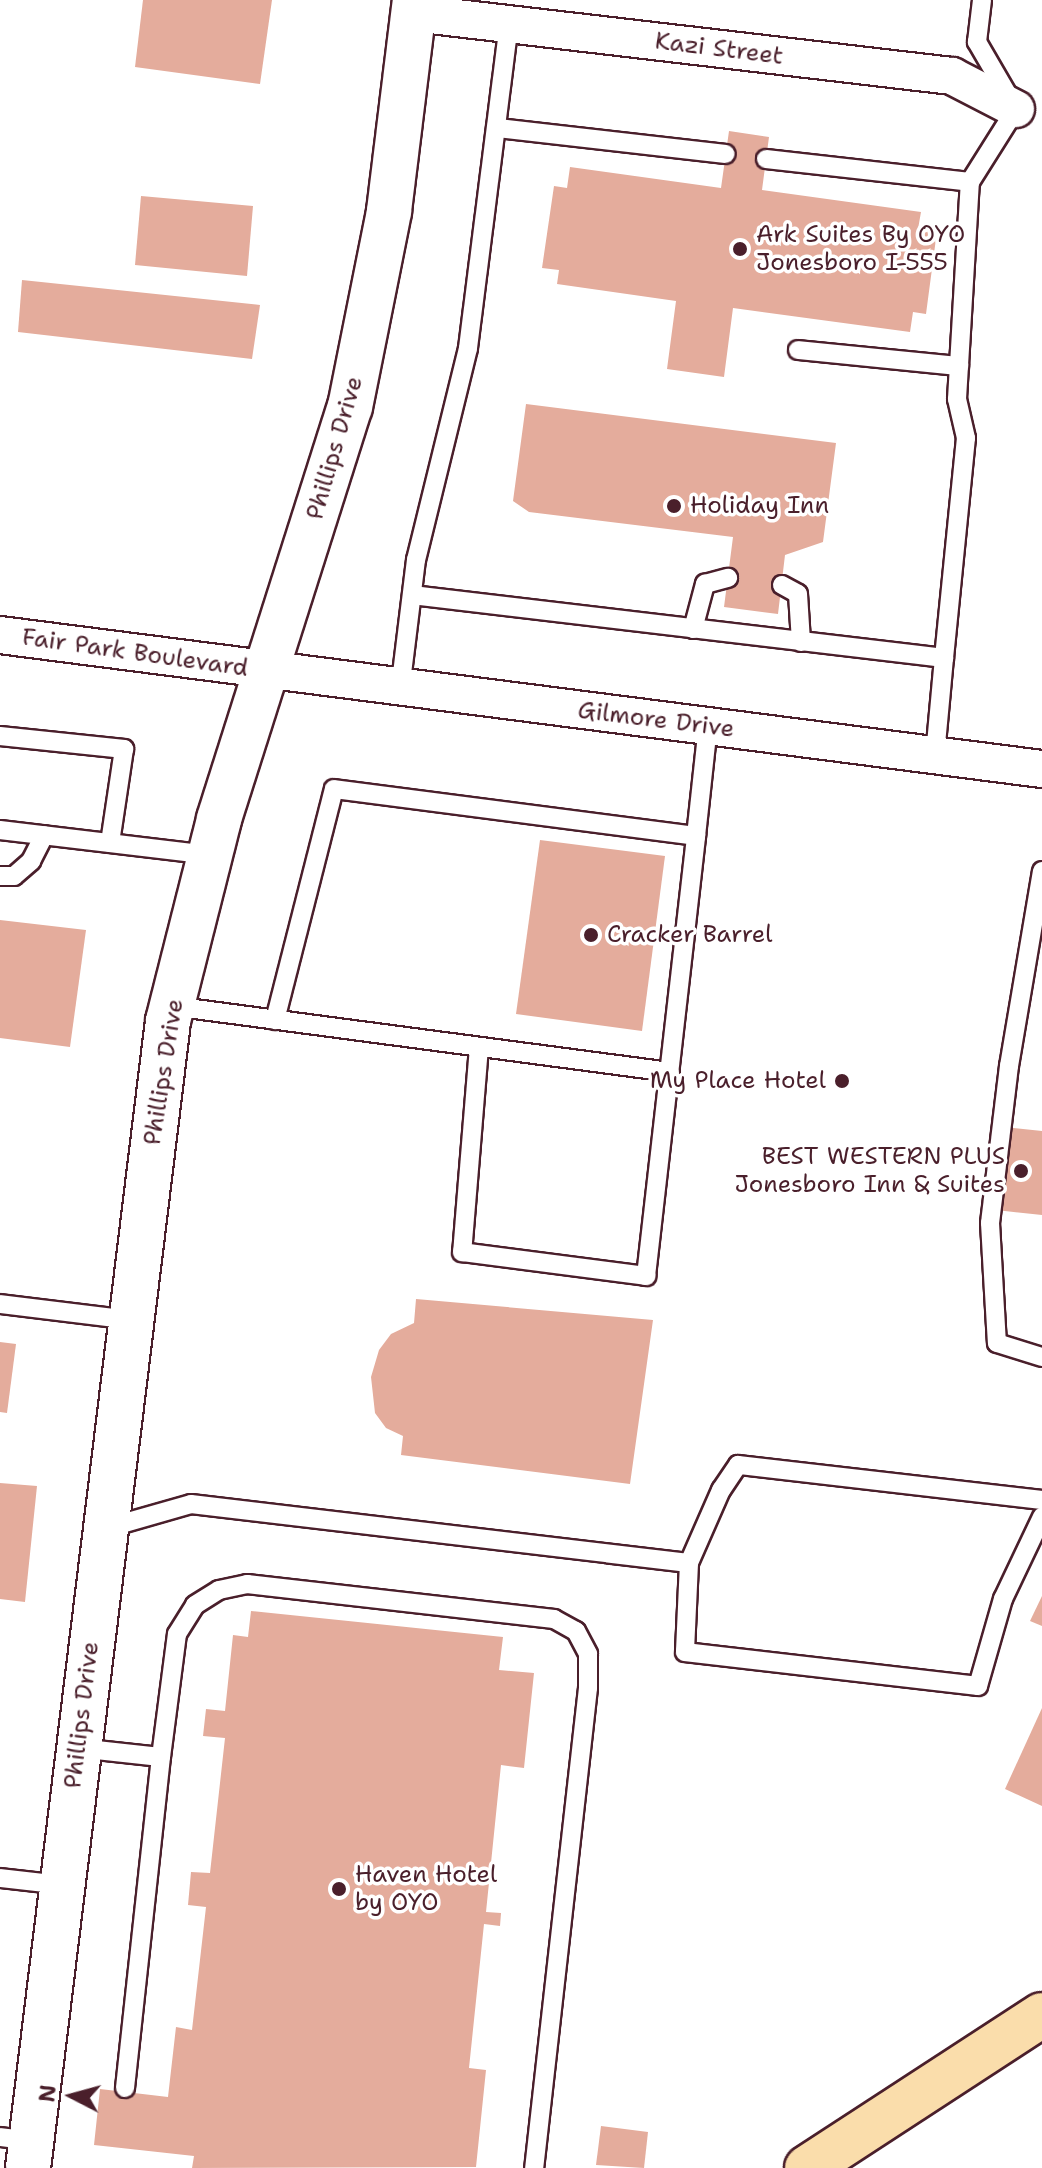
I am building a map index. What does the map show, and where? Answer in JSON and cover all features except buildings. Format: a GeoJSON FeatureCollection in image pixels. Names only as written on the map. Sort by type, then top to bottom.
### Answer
{"type":"FeatureCollection","features":[{"type":"Feature","properties":{"kind":"highway"},"geometry":{"type":"LineString","coordinates":[[807,2168],[1042,2015]]}},
{"type":"Feature","properties":{"kind":"street","name":"Kazi Street"},"geometry":{"type":"LineString","coordinates":[[415,6],[509,24],[952,76],[1016,109]]}},
{"type":"Feature","properties":{"kind":"street","name":"Phillips Drive"},"geometry":{"type":"LineString","coordinates":[[20,2149],[61,1885],[172,1006],[209,855],[270,671],[350,407],[389,211],[415,6]]}},
{"type":"Feature","properties":{"kind":"street","name":"Fair Park Boulevard"},"geometry":{"type":"LineString","coordinates":[[0,635],[270,671]]}},
{"type":"Feature","properties":{"kind":"street","name":"Gilmore Drive"},"geometry":{"type":"LineString","coordinates":[[270,671],[400,690],[1042,769]]}},
{"type":"Feature","properties":{"kind":"lane"},"geometry":{"type":"LineString","coordinates":[[935,755],[966,438],[957,399],[970,182],[1016,109],[977,42],[982,0]]}},
{"type":"Feature","properties":{"kind":"lane"},"geometry":{"type":"LineString","coordinates":[[400,690],[412,595],[468,348],[509,24]]}},
{"type":"Feature","properties":{"kind":"lane"},"geometry":{"type":"LineString","coordinates":[[498,128],[726,154]]}},
{"type":"Feature","properties":{"kind":"lane"},"geometry":{"type":"LineString","coordinates":[[766,159],[970,182]]}},
{"type":"Feature","properties":{"kind":"lane"},"geometry":{"type":"LineString","coordinates":[[798,350],[959,366]]}},
{"type":"Feature","properties":{"kind":"lane"},"geometry":{"type":"LineString","coordinates":[[693,629],[705,584],[728,578]]}},
{"type":"Feature","properties":{"kind":"lane"},"geometry":{"type":"LineString","coordinates":[[782,585],[798,594],[801,642]]}},
{"type":"Feature","properties":{"kind":"lane"},"geometry":{"type":"LineString","coordinates":[[412,595],[944,658]]}},
{"type":"Feature","properties":{"kind":"lane"},"geometry":{"type":"LineString","coordinates":[[479,1047],[462,1252],[646,1276],[708,726]]}},
{"type":"Feature","properties":{"kind":"lane"},"geometry":{"type":"LineString","coordinates":[[0,736],[124,749],[110,843]]}},
{"type":"Feature","properties":{"kind":"lane"},"geometry":{"type":"LineString","coordinates":[[275,1020],[334,789],[696,836]]}},
{"type":"Feature","properties":{"kind":"lane"},"geometry":{"type":"LineString","coordinates":[[0,830],[209,855]]}},
{"type":"Feature","properties":{"kind":"lane"},"geometry":{"type":"LineString","coordinates":[[0,876],[14,876],[31,861],[44,835]]}},
{"type":"Feature","properties":{"kind":"lane"},"geometry":{"type":"LineString","coordinates":[[1042,871],[1009,1066],[990,1223],[997,1343],[1042,1357]]}},
{"type":"Feature","properties":{"kind":"lane"},"geometry":{"type":"LineString","coordinates":[[172,1006],[670,1072]]}},
{"type":"Feature","properties":{"kind":"lane"},"geometry":{"type":"LineString","coordinates":[[0,1304],[131,1320]]}},
{"type":"Feature","properties":{"kind":"lane"},"geometry":{"type":"LineString","coordinates":[[1042,1500],[738,1465],[721,1490],[689,1563],[685,1652],[978,1686],[1003,1599],[1042,1517]]}},
{"type":"Feature","properties":{"kind":"lane"},"geometry":{"type":"LineString","coordinates":[[105,1529],[191,1504],[689,1563]]}},
{"type":"Feature","properties":{"kind":"lane"},"geometry":{"type":"LineString","coordinates":[[125,2088],[177,1634],[195,1605],[219,1590],[247,1584],[554,1619],[576,1631],[588,1654],[588,1688],[534,2168]]}},
{"type":"Feature","properties":{"kind":"lane"},"geometry":{"type":"LineString","coordinates":[[78,1748],[161,1757]]}},
{"type":"Feature","properties":{"kind":"lane"},"geometry":{"type":"LineString","coordinates":[[0,1878],[61,1885]]}},
{"type":"Feature","properties":{"kind":"place","name":"Ark Suites By OYO Jonesboro I-555"},"geometry":{"type":"Point","coordinates":[740,249]}},
{"type":"Feature","properties":{"kind":"place","name":"Holiday Inn"},"geometry":{"type":"Point","coordinates":[674,506]}},
{"type":"Feature","properties":{"kind":"place","name":"Cracker Barrel"},"geometry":{"type":"Point","coordinates":[591,935]}},
{"type":"Feature","properties":{"kind":"place","name":"My Place Hotel"},"geometry":{"type":"Point","coordinates":[842,1081]}},
{"type":"Feature","properties":{"kind":"place","name":"BEST WESTERN PLUS Jonesboro Inn & Suites"},"geometry":{"type":"Point","coordinates":[1021,1171]}},
{"type":"Feature","properties":{"kind":"place","name":"Haven Hotel by OYO"},"geometry":{"type":"Point","coordinates":[339,1889]}}]}
